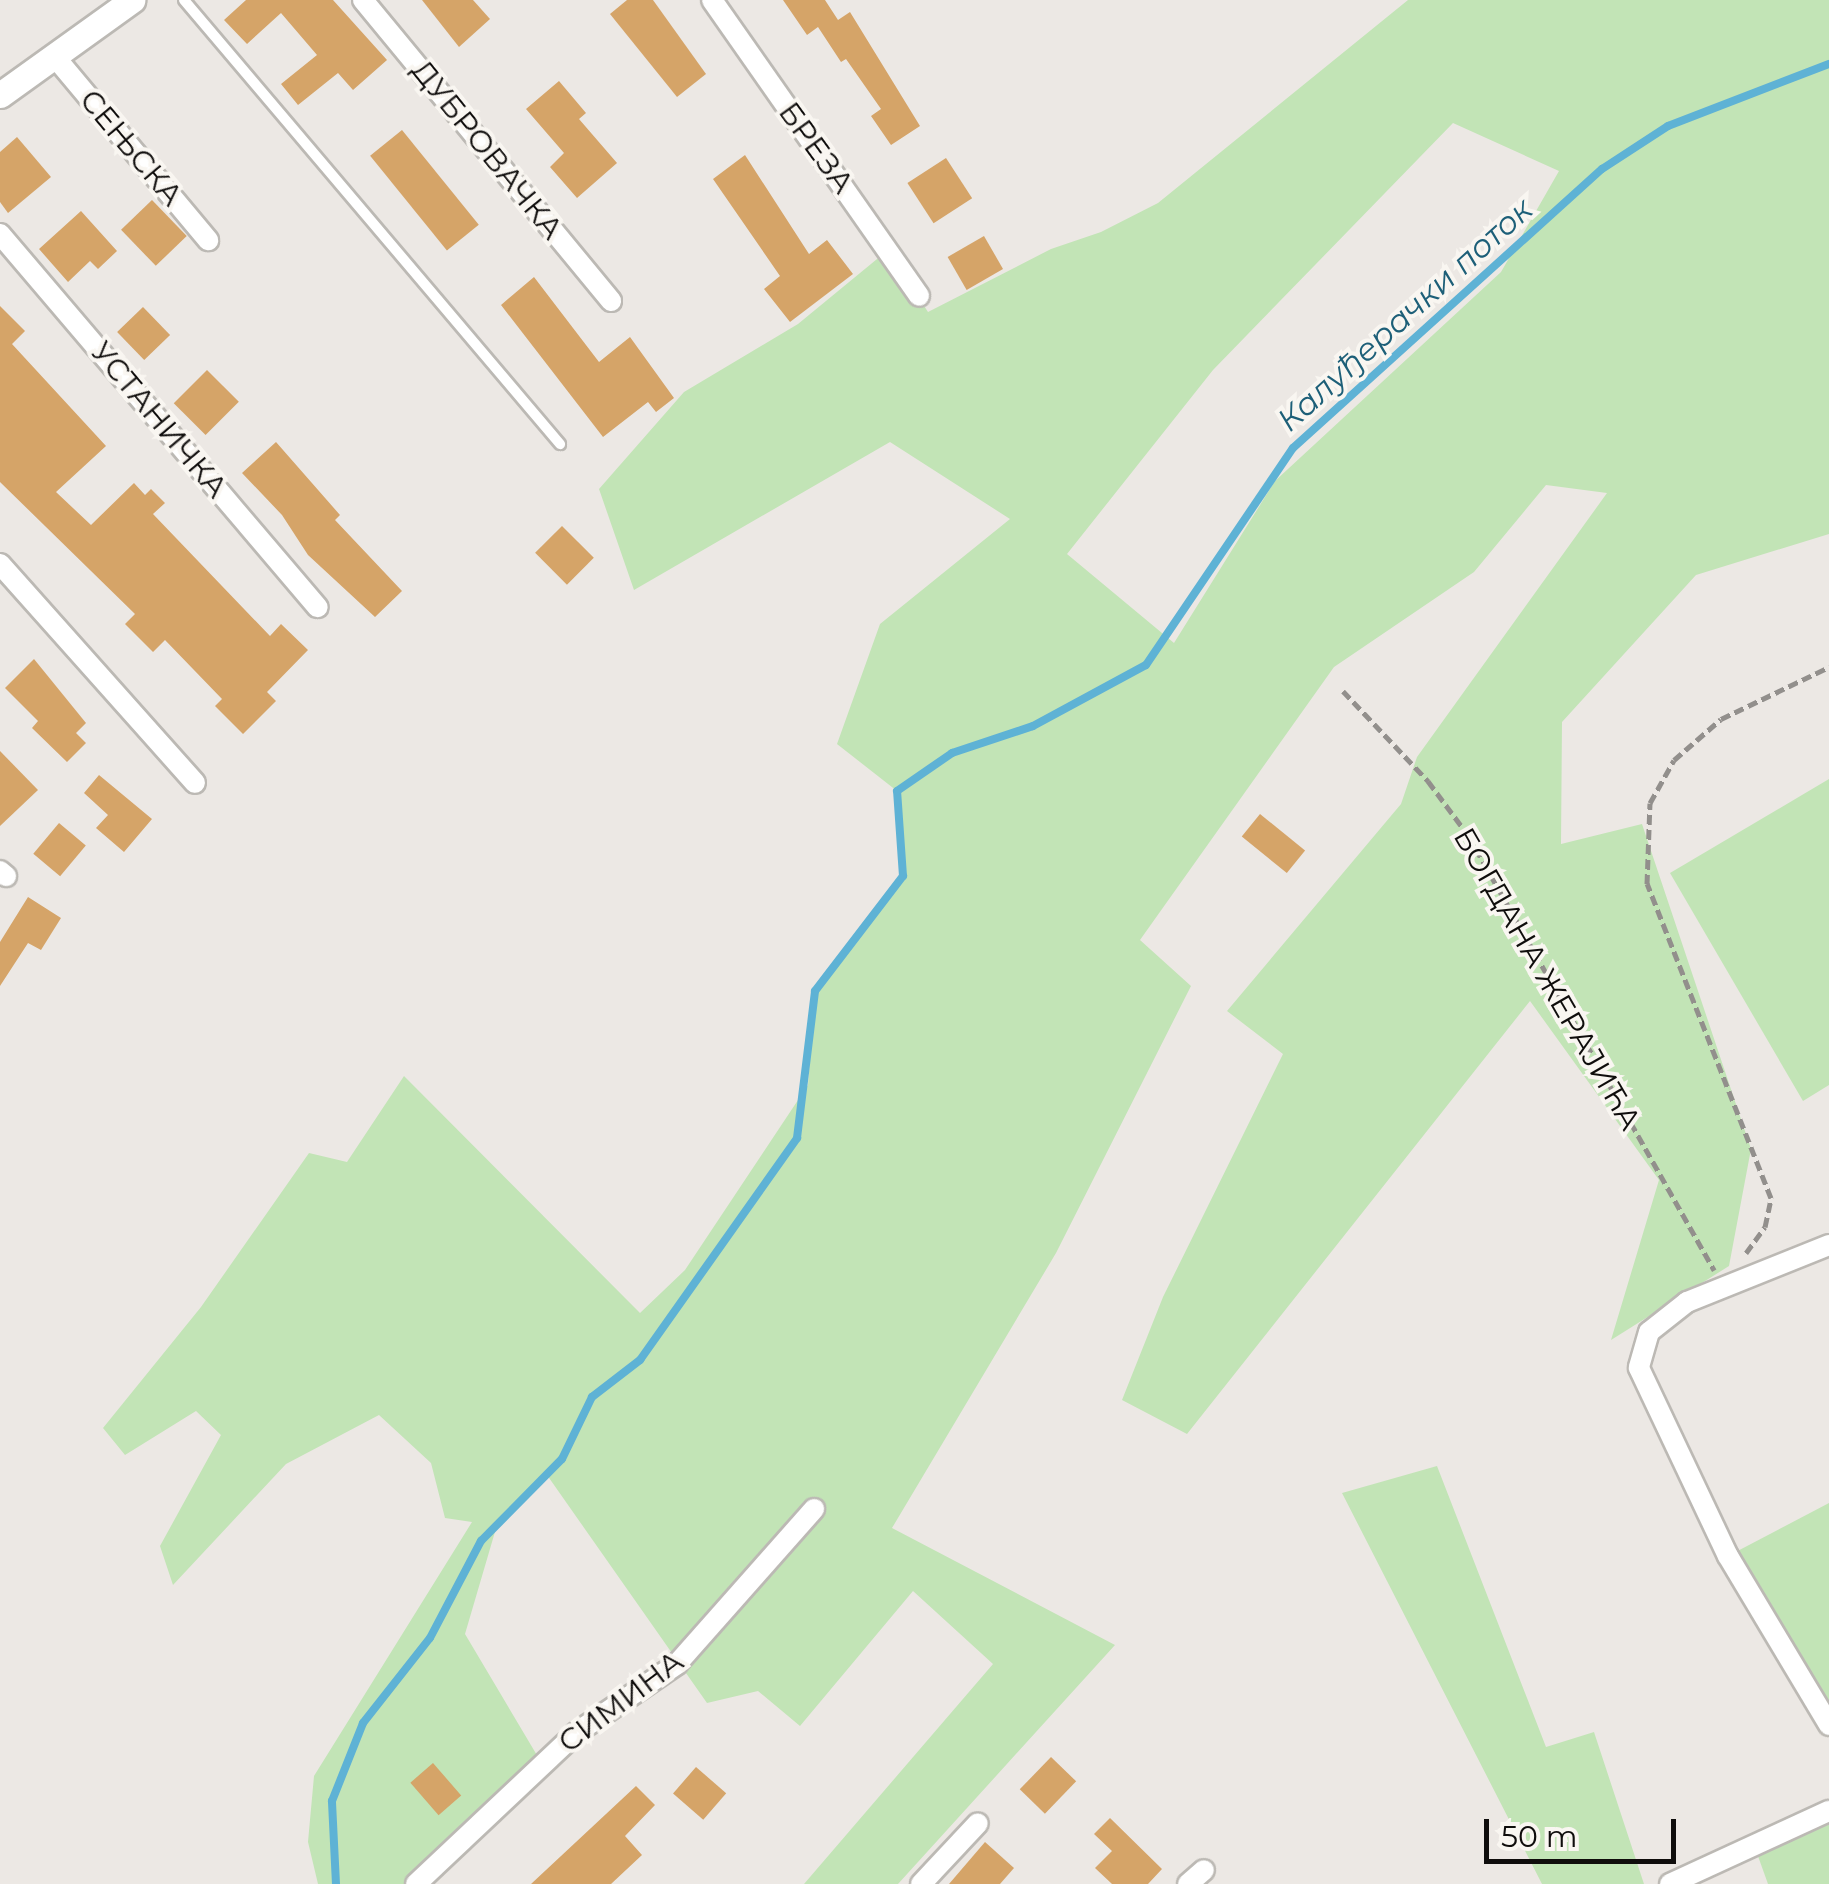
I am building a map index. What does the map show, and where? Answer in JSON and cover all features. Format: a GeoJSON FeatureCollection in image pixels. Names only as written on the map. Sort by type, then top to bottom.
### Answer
{"type":"FeatureCollection","features":[{"type":"Feature","properties":{"kind":"street"},"geometry":{"type":"LineString","coordinates":[[0,95],[132,0]]}},
{"type":"Feature","properties":{"kind":"street","name":"ДУБРОВАЧКА"},"geometry":{"type":"LineString","coordinates":[[363,0],[611,301]]}},
{"type":"Feature","properties":{"kind":"street","name":"БРЕЗА"},"geometry":{"type":"LineString","coordinates":[[712,0],[919,296]]}},
{"type":"Feature","properties":{"kind":"street","name":"СЕЊСКА"},"geometry":{"type":"LineString","coordinates":[[55,56],[208,240]]}},
{"type":"Feature","properties":{"kind":"street","name":"УСТАНИЧКА"},"geometry":{"type":"LineString","coordinates":[[0,234],[318,607]]}},
{"type":"Feature","properties":{"kind":"street"},"geometry":{"type":"LineString","coordinates":[[0,564],[195,783]]}},
{"type":"Feature","properties":{"kind":"street"},"geometry":{"type":"LineString","coordinates":[[1829,1245],[1733,1282],[1654,1325],[1641,1354],[1640,1378],[1728,1556],[1829,1725]]}},
{"type":"Feature","properties":{"kind":"street","name":"СИМИНА"},"geometry":{"type":"LineString","coordinates":[[416,1884],[564,1742],[677,1664],[814,1509]]}},
{"type":"Feature","properties":{"kind":"street"},"geometry":{"type":"LineString","coordinates":[[1670,1884],[1829,1811]]}},
{"type":"Feature","properties":{"kind":"street"},"geometry":{"type":"LineString","coordinates":[[922,1884],[978,1823]]}},
{"type":"Feature","properties":{"kind":"lane"},"geometry":{"type":"LineString","coordinates":[[184,0],[560,444]]}},
{"type":"Feature","properties":{"kind":"path"},"geometry":{"type":"LineString","coordinates":[[1733,1282],[1738,1266],[1766,1227],[1771,1198],[1648,884],[1650,803],[1674,760],[1710,728],[1829,667]]}},
{"type":"Feature","properties":{"kind":"path","name":"БОГДАНА ЖЕРАЈИЋА"},"geometry":{"type":"LineString","coordinates":[[1343,691],[1428,781],[1468,835],[1733,1282]]}},
{"type":"Feature","properties":{"kind":"green space"},"geometry":{"type":"Polygon","coordinates":[[[1408,0],[1829,0],[1829,534],[1696,575],[1562,722],[1561,844],[1642,824],[1751,1149],[1729,1266],[1611,1340],[1659,1180],[1530,1001],[1187,1434],[1122,1400],[1163,1297],[1283,1054],[1227,1011],[1401,804],[1417,757],[1607,493],[1546,485],[1474,572],[1334,667],[1140,940],[1191,986],[1056,1253],[892,1528],[1115,1645],[898,1884],[804,1884],[993,1664],[913,1591],[800,1726],[758,1691],[707,1703],[547,1475],[497,1525],[465,1634],[541,1762],[420,1884],[318,1884],[308,1842],[314,1776],[472,1522],[445,1518],[431,1463],[379,1415],[286,1464],[173,1585],[160,1546],[221,1435],[196,1411],[125,1455],[103,1428],[201,1307],[309,1153],[347,1162],[404,1076],[640,1313],[685,1270],[808,1085],[815,991],[903,876],[897,791],[837,744],[880,624],[1010,519],[890,442],[634,590],[599,489],[684,392],[798,324],[888,250],[928,312],[1051,249],[1101,232],[1158,203],[1408,0]],[[1453,123],[1213,370],[1067,554],[1174,643],[1275,481],[1501,272],[1559,171],[1453,123]]]}},
{"type":"Feature","properties":{"kind":"green space"},"geometry":{"type":"Polygon","coordinates":[[[1829,779],[1829,1085],[1803,1101],[1670,873],[1829,779]]]}},
{"type":"Feature","properties":{"kind":"green space"},"geometry":{"type":"Polygon","coordinates":[[[1437,1466],[1546,1747],[1594,1732],[1644,1884],[1542,1884],[1342,1493],[1437,1466]]]}},
{"type":"Feature","properties":{"kind":"green space"},"geometry":{"type":"Polygon","coordinates":[[[1829,1503],[1829,1725],[1728,1556],[1829,1503]]]}},
{"type":"Feature","properties":{"kind":"green space"},"geometry":{"type":"Polygon","coordinates":[[[1829,1811],[1829,1884],[1768,1884],[1754,1845],[1829,1811]]]}},
{"type":"Feature","properties":{"kind":"building"},"geometry":{"type":"Polygon","coordinates":[[[246,0],[333,0],[387,60],[353,90],[338,73],[298,105],[281,84],[317,55],[281,13],[247,44],[224,20],[246,0]]]}},
{"type":"Feature","properties":{"kind":"building"},"geometry":{"type":"Polygon","coordinates":[[[422,0],[473,0],[490,19],[459,47],[422,0]]]}},
{"type":"Feature","properties":{"kind":"building"},"geometry":{"type":"Polygon","coordinates":[[[627,0],[653,0],[706,74],[677,97],[610,14],[627,0]]]}},
{"type":"Feature","properties":{"kind":"building"},"geometry":{"type":"Polygon","coordinates":[[[783,0],[825,0],[838,20],[850,12],[920,126],[891,145],[871,116],[881,109],[846,59],[841,62],[818,27],[807,35],[783,0]]]}},
{"type":"Feature","properties":{"kind":"building"},"geometry":{"type":"Polygon","coordinates":[[[559,81],[586,113],[579,119],[617,163],[577,198],[550,167],[564,153],[526,109],[559,81]]]}},
{"type":"Feature","properties":{"kind":"building"},"geometry":{"type":"Polygon","coordinates":[[[402,130],[479,225],[447,251],[370,156],[402,130]]]}},
{"type":"Feature","properties":{"kind":"building"},"geometry":{"type":"Polygon","coordinates":[[[17,137],[51,177],[8,213],[0,202],[0,152],[17,137]]]}},
{"type":"Feature","properties":{"kind":"building"},"geometry":{"type":"Polygon","coordinates":[[[745,155],[809,254],[827,240],[853,274],[790,322],[764,289],[780,276],[713,179],[745,155]]]}},
{"type":"Feature","properties":{"kind":"building"},"geometry":{"type":"Polygon","coordinates":[[[946,158],[972,198],[934,223],[907,183],[946,158]]]}},
{"type":"Feature","properties":{"kind":"building"},"geometry":{"type":"Polygon","coordinates":[[[152,200],[187,236],[156,266],[121,230],[152,200]]]}},
{"type":"Feature","properties":{"kind":"building"},"geometry":{"type":"Polygon","coordinates":[[[81,211],[117,251],[98,269],[90,261],[68,282],[39,249],[81,211]]]}},
{"type":"Feature","properties":{"kind":"building"},"geometry":{"type":"Polygon","coordinates":[[[984,236],[1003,269],[967,290],[948,257],[984,236]]]}},
{"type":"Feature","properties":{"kind":"building"},"geometry":{"type":"Polygon","coordinates":[[[534,277],[599,362],[630,337],[674,398],[656,412],[648,402],[603,437],[501,305],[534,277]]]}},
{"type":"Feature","properties":{"kind":"building"},"geometry":{"type":"Polygon","coordinates":[[[0,306],[25,331],[12,344],[106,446],[56,492],[91,525],[134,483],[145,495],[151,489],[165,503],[153,514],[270,636],[281,624],[308,650],[267,692],[276,701],[243,734],[215,706],[222,699],[165,640],[153,652],[125,624],[135,614],[0,482],[0,306]]]}},
{"type":"Feature","properties":{"kind":"building"},"geometry":{"type":"Polygon","coordinates":[[[143,307],[170,335],[144,360],[117,332],[143,307]]]}},
{"type":"Feature","properties":{"kind":"building"},"geometry":{"type":"Polygon","coordinates":[[[207,370],[239,402],[206,435],[174,403],[207,370]]]}},
{"type":"Feature","properties":{"kind":"building"},"geometry":{"type":"Polygon","coordinates":[[[276,442],[340,515],[335,520],[402,591],[375,617],[308,555],[282,515],[242,473],[276,442]]]}},
{"type":"Feature","properties":{"kind":"building"},"geometry":{"type":"Polygon","coordinates":[[[562,526],[594,558],[567,585],[535,553],[562,526]]]}},
{"type":"Feature","properties":{"kind":"building"},"geometry":{"type":"Polygon","coordinates":[[[34,659],[86,723],[76,733],[86,743],[67,762],[32,728],[38,721],[5,688],[34,659]]]}},
{"type":"Feature","properties":{"kind":"building"},"geometry":{"type":"Polygon","coordinates":[[[0,751],[38,790],[0,826],[0,751]]]}},
{"type":"Feature","properties":{"kind":"building"},"geometry":{"type":"Polygon","coordinates":[[[99,775],[152,819],[124,852],[96,828],[108,815],[84,793],[99,775]]]}},
{"type":"Feature","properties":{"kind":"building"},"geometry":{"type":"Polygon","coordinates":[[[1260,814],[1305,851],[1287,873],[1242,837],[1260,814]]]}},
{"type":"Feature","properties":{"kind":"building"},"geometry":{"type":"Polygon","coordinates":[[[59,823],[86,845],[60,876],[33,854],[59,823]]]}},
{"type":"Feature","properties":{"kind":"building"},"geometry":{"type":"Polygon","coordinates":[[[28,897],[61,918],[41,950],[28,943],[0,986],[0,942],[28,897]]]}},
{"type":"Feature","properties":{"kind":"building"},"geometry":{"type":"Polygon","coordinates":[[[1051,1757],[1076,1781],[1045,1814],[1020,1789],[1051,1757]]]}},
{"type":"Feature","properties":{"kind":"building"},"geometry":{"type":"Polygon","coordinates":[[[433,1763],[461,1795],[439,1815],[410,1783],[433,1763]]]}},
{"type":"Feature","properties":{"kind":"building"},"geometry":{"type":"Polygon","coordinates":[[[696,1767],[726,1793],[703,1820],[673,1793],[696,1767]]]}},
{"type":"Feature","properties":{"kind":"building"},"geometry":{"type":"Polygon","coordinates":[[[636,1786],[655,1805],[625,1836],[642,1855],[611,1884],[531,1884],[636,1786]]]}},
{"type":"Feature","properties":{"kind":"building"},"geometry":{"type":"Polygon","coordinates":[[[1110,1818],[1162,1869],[1148,1884],[1112,1884],[1095,1868],[1112,1851],[1094,1834],[1110,1818]]]}},
{"type":"Feature","properties":{"kind":"building"},"geometry":{"type":"Polygon","coordinates":[[[985,1842],[1014,1868],[1000,1884],[949,1884],[985,1842]]]}},
{"type":"Feature","properties":{"kind":"waterway","name":"Калуђерачки поток"},"geometry":{"type":"LineString","coordinates":[[336,1884],[332,1801],[363,1723],[430,1638],[481,1541],[562,1459],[592,1397],[640,1360],[797,1138],[815,991],[903,876],[897,791],[952,753],[1033,726],[1146,665],[1293,448],[1602,169],[1668,126],[1829,64]]}}]}
